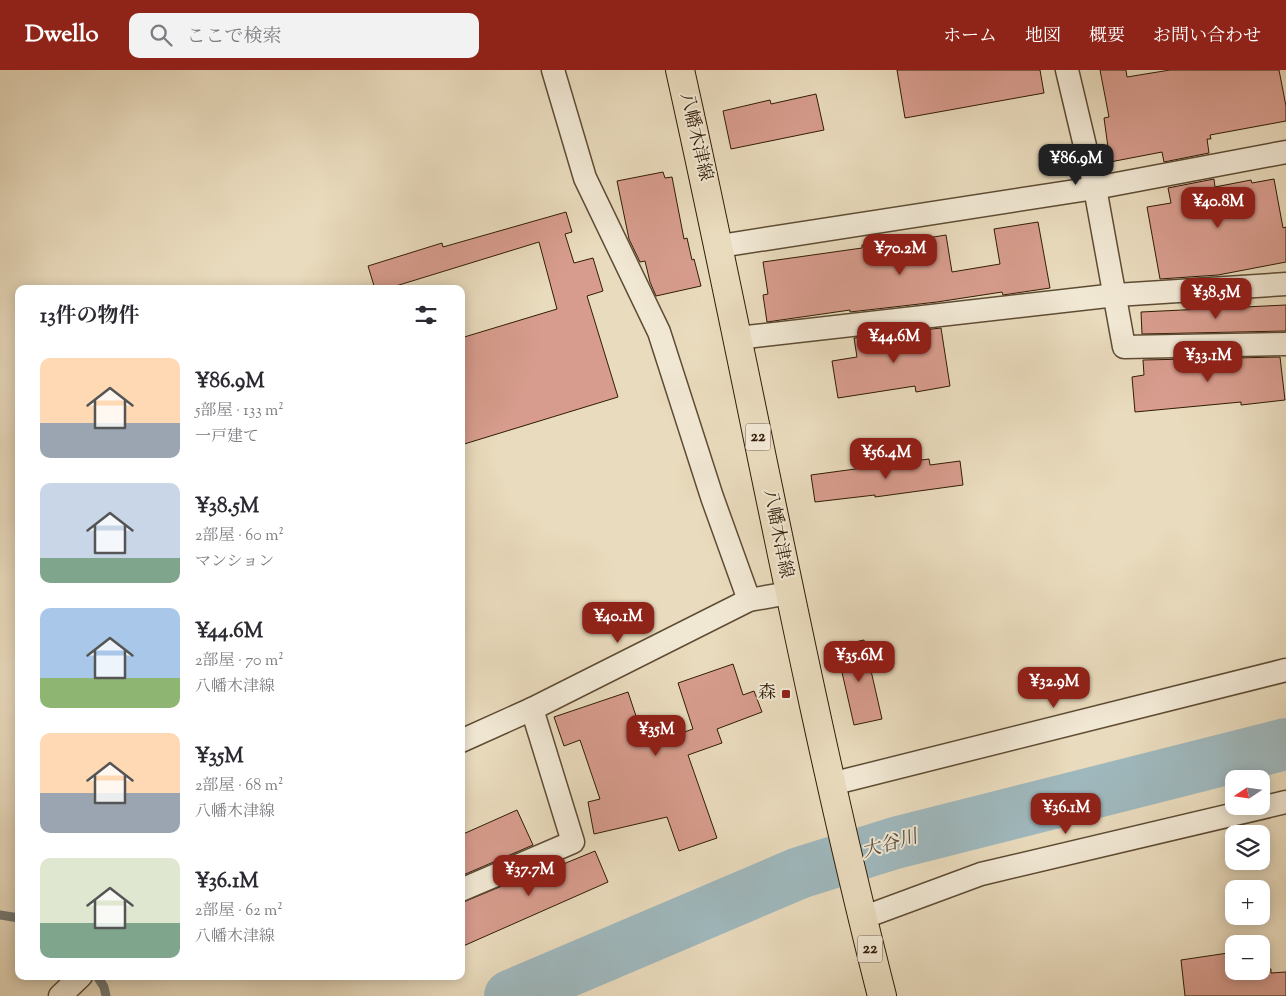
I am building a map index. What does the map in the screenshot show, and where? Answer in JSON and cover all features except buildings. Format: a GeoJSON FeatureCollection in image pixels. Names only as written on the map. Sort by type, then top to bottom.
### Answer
{"type":"FeatureCollection","features":[{"type":"Feature","properties":{"kind":"main road","name":"八幡木津線"},"geometry":{"type":"LineString","coordinates":[[680,70],[720,246],[789,593],[833,794],[882,996]]}},
{"type":"Feature","properties":{"kind":"street"},"geometry":{"type":"LineString","coordinates":[[553,70],[585,178],[658,332],[712,497],[749,600]]}},
{"type":"Feature","properties":{"kind":"street"},"geometry":{"type":"LineString","coordinates":[[1067,70],[1095,188],[1124,347],[1286,344]]}},
{"type":"Feature","properties":{"kind":"street"},"geometry":{"type":"LineString","coordinates":[[720,246],[1095,188],[1286,152]]}},
{"type":"Feature","properties":{"kind":"street"},"geometry":{"type":"LineString","coordinates":[[738,338],[1116,295],[1286,284]]}},
{"type":"Feature","properties":{"kind":"street"},"geometry":{"type":"LineString","coordinates":[[465,738],[532,709],[749,600],[789,593]]}},
{"type":"Feature","properties":{"kind":"street"},"geometry":{"type":"LineString","coordinates":[[833,794],[1286,670]]}},
{"type":"Feature","properties":{"kind":"street"},"geometry":{"type":"LineString","coordinates":[[465,888],[573,842],[532,709]]}},
{"type":"Feature","properties":{"kind":"street"},"geometry":{"type":"LineString","coordinates":[[860,910],[981,874],[1286,802]]}},
{"type":"Feature","properties":{"kind":"street"},"geometry":{"type":"LineString","coordinates":[[60,996],[77,980]]}},
{"type":"Feature","properties":{"kind":"waterway","name":"大谷川"},"geometry":{"type":"LineString","coordinates":[[510,996],[799,873],[895,843],[1286,744]]}},
{"type":"Feature","properties":{"kind":"waterway"},"geometry":{"type":"LineString","coordinates":[[0,915],[15,917]]}},
{"type":"Feature","properties":{"kind":"waterway"},"geometry":{"type":"LineString","coordinates":[[100,980],[104,987],[106,996]]}},
{"type":"Feature","properties":{"kind":"place","name":"森"},"geometry":{"type":"Point","coordinates":[786,694]}}]}
